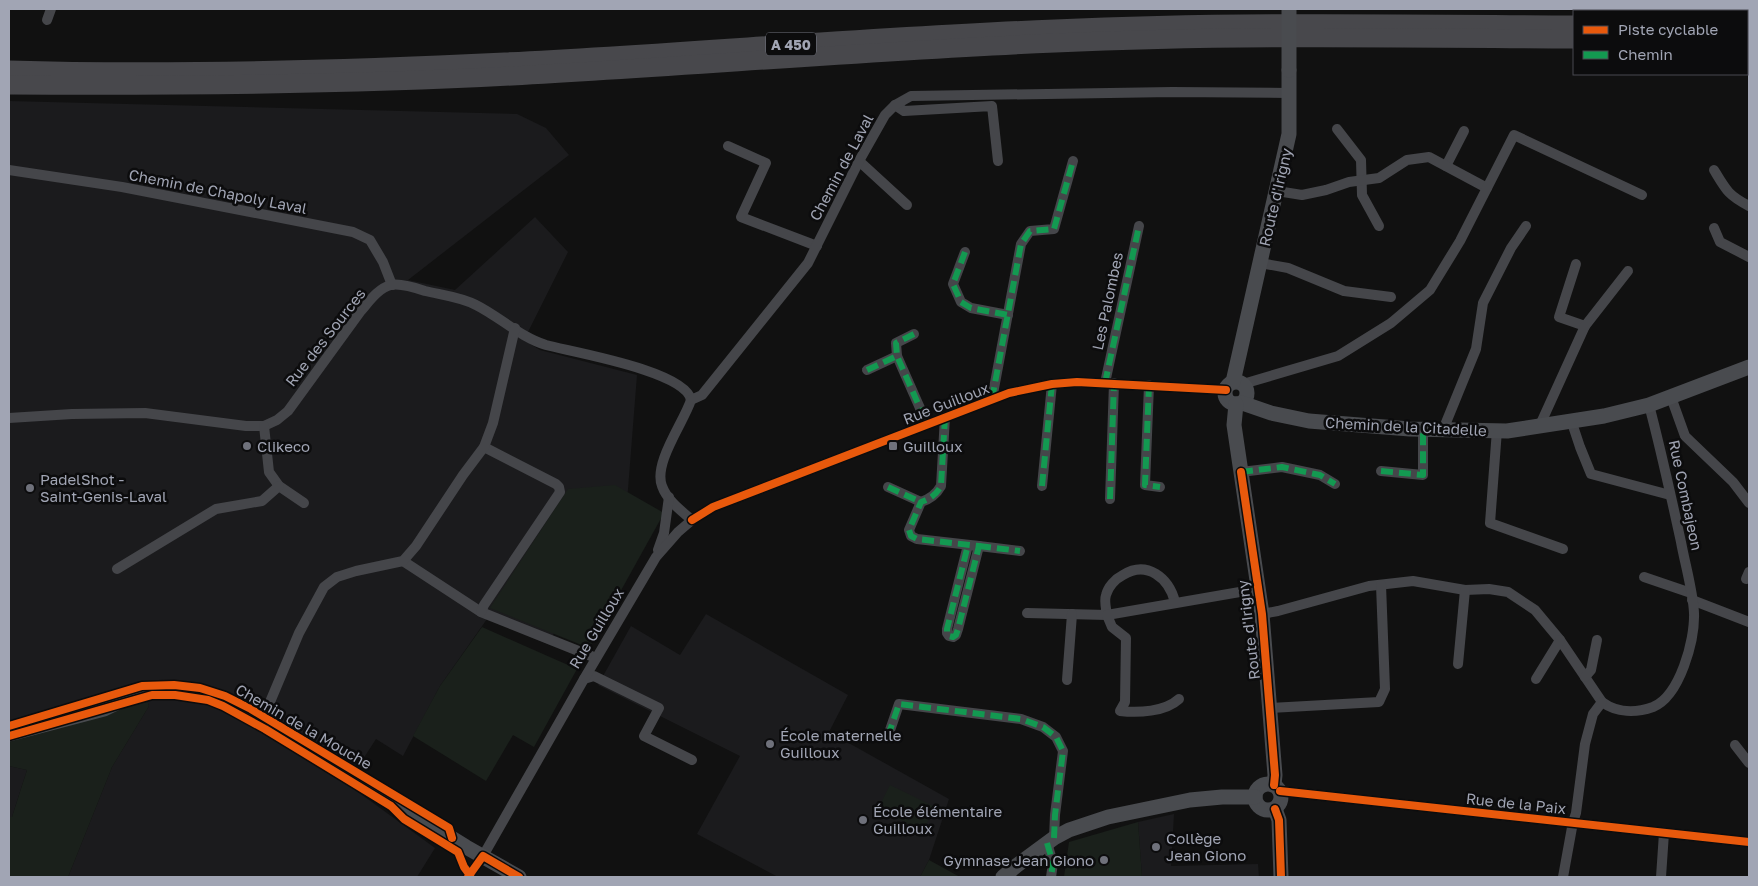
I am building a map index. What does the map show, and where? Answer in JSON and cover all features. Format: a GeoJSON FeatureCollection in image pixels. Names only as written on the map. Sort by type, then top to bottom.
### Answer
{"type":"FeatureCollection","features":[{"type":"Feature","properties":{"kind":"highway","name":"A 450"},"geometry":{"type":"LineString","coordinates":[[9,70],[136,71],[378,67],[506,62],[1027,30],[1196,24],[1573,25]]}},
{"type":"Feature","properties":{"kind":"highway","name":"A 450"},"geometry":{"type":"LineString","coordinates":[[9,85],[117,86],[365,82],[510,76],[1056,43],[1306,38],[1573,39]]}},
{"type":"Feature","properties":{"kind":"street"},"geometry":{"type":"LineString","coordinates":[[47,20],[51,9]]}},
{"type":"Feature","properties":{"kind":"street","name":"Route d'Irigny"},"geometry":{"type":"LineString","coordinates":[[1277,788],[1274,775],[1262,614],[1234,425],[1239,404],[1248,394],[1234,385],[1289,134],[1290,9]]}},
{"type":"Feature","properties":{"kind":"street","name":"Chemin de Laval"},"geometry":{"type":"LineString","coordinates":[[691,400],[702,395],[808,263],[859,161],[885,115],[895,105],[911,96],[1172,92],[1289,93]]}},
{"type":"Feature","properties":{"kind":"street"},"geometry":{"type":"LineString","coordinates":[[895,105],[904,111],[992,106],[998,161]]}},
{"type":"Feature","properties":{"kind":"street"},"geometry":{"type":"LineString","coordinates":[[1337,129],[1361,160],[1362,195],[1379,226]]}},
{"type":"Feature","properties":{"kind":"street"},"geometry":{"type":"LineString","coordinates":[[1446,166],[1464,131]]}},
{"type":"Feature","properties":{"kind":"street"},"geometry":{"type":"LineString","coordinates":[[1234,385],[1338,356],[1390,323],[1430,290],[1460,241],[1514,135],[1642,195]]}},
{"type":"Feature","properties":{"kind":"street"},"geometry":{"type":"LineString","coordinates":[[728,146],[766,163],[741,216],[817,246]]}},
{"type":"Feature","properties":{"kind":"street"},"geometry":{"type":"LineString","coordinates":[[1277,191],[1302,195],[1326,190],[1349,182],[1379,178],[1406,160],[1429,157],[1488,188]]}},
{"type":"Feature","properties":{"kind":"street"},"geometry":{"type":"LineString","coordinates":[[859,161],[907,205]]}},
{"type":"Feature","properties":{"kind":"street"},"geometry":{"type":"LineString","coordinates":[[992,399],[1021,244],[1030,231],[1054,229],[1073,161]]}},
{"type":"Feature","properties":{"kind":"street","name":"Chemin de Chapoly Laval"},"geometry":{"type":"LineString","coordinates":[[9,170],[122,187],[353,232],[370,240],[383,262],[392,285]]}},
{"type":"Feature","properties":{"kind":"street"},"geometry":{"type":"LineString","coordinates":[[1714,170],[1726,190],[1734,198],[1749,206]]}},
{"type":"Feature","properties":{"kind":"street","name":"Les Palombes"},"geometry":{"type":"LineString","coordinates":[[1110,499],[1110,383],[1139,226]]}},
{"type":"Feature","properties":{"kind":"street"},"geometry":{"type":"LineString","coordinates":[[1443,430],[1476,349],[1483,303],[1511,248],[1526,226]]}},
{"type":"Feature","properties":{"kind":"street"},"geometry":{"type":"LineString","coordinates":[[1714,228],[1720,242],[1749,257]]}},
{"type":"Feature","properties":{"kind":"street"},"geometry":{"type":"LineString","coordinates":[[965,252],[953,284],[960,302],[971,308],[1008,315]]}},
{"type":"Feature","properties":{"kind":"street"},"geometry":{"type":"LineString","coordinates":[[1260,262],[1288,268],[1344,291],[1391,297]]}},
{"type":"Feature","properties":{"kind":"street"},"geometry":{"type":"LineString","coordinates":[[1576,264],[1559,317],[1585,326]]}},
{"type":"Feature","properties":{"kind":"street"},"geometry":{"type":"LineString","coordinates":[[1540,425],[1585,326],[1628,271]]}},
{"type":"Feature","properties":{"kind":"street"},"geometry":{"type":"LineString","coordinates":[[392,285],[419,289],[469,302],[547,345],[652,372],[687,391],[691,400],[688,412],[661,468],[661,482],[669,498],[677,508],[692,520]]}},
{"type":"Feature","properties":{"kind":"street","name":"Rue des Sources"},"geometry":{"type":"LineString","coordinates":[[264,426],[277,420],[288,411],[360,312],[372,298],[392,285]]}},
{"type":"Feature","properties":{"kind":"street"},"geometry":{"type":"LineString","coordinates":[[262,721],[299,633],[324,587],[337,576],[403,561],[416,546],[462,475],[484,447],[493,423],[514,328]]}},
{"type":"Feature","properties":{"kind":"street"},"geometry":{"type":"LineString","coordinates":[[914,334],[896,343],[897,356],[927,424]]}},
{"type":"Feature","properties":{"kind":"street"},"geometry":{"type":"LineString","coordinates":[[866,370],[897,356]]}},
{"type":"Feature","properties":{"kind":"street","name":"Chemin de la Citadelle"},"geometry":{"type":"LineString","coordinates":[[1239,404],[1309,421],[1443,430],[1507,430],[1604,416],[1649,405],[1749,367]]}},
{"type":"Feature","properties":{"kind":"street"},"geometry":{"type":"LineString","coordinates":[[1042,486],[1052,384]]}},
{"type":"Feature","properties":{"kind":"street","name":"Rue Guilloux"},"geometry":{"type":"LineString","coordinates":[[468,877],[483,856],[656,556],[692,520],[713,507],[1009,393],[1052,384],[1234,385]]}},
{"type":"Feature","properties":{"kind":"street"},"geometry":{"type":"LineString","coordinates":[[1149,385],[1145,484],[1160,487]]}},
{"type":"Feature","properties":{"kind":"street"},"geometry":{"type":"LineString","coordinates":[[1671,397],[1685,436],[1732,482],[1749,503]]}},
{"type":"Feature","properties":{"kind":"street","name":"Rue Combajeon"},"geometry":{"type":"LineString","coordinates":[[1602,702],[1611,708],[1622,711],[1640,710],[1662,702],[1680,675],[1692,642],[1694,611],[1649,405]]}},
{"type":"Feature","properties":{"kind":"street"},"geometry":{"type":"LineString","coordinates":[[9,418],[72,414],[145,413],[246,426],[264,426],[269,472],[279,486],[304,503]]}},
{"type":"Feature","properties":{"kind":"street"},"geometry":{"type":"LineString","coordinates":[[945,417],[941,486],[937,493],[921,502],[909,530],[911,536],[917,539],[1020,551]]}},
{"type":"Feature","properties":{"kind":"street"},"geometry":{"type":"LineString","coordinates":[[1571,420],[1591,474],[1670,495]]}},
{"type":"Feature","properties":{"kind":"street"},"geometry":{"type":"LineString","coordinates":[[1381,471],[1423,475],[1423,429]]}},
{"type":"Feature","properties":{"kind":"street"},"geometry":{"type":"LineString","coordinates":[[1498,430],[1490,523],[1563,549]]}},
{"type":"Feature","properties":{"kind":"street"},"geometry":{"type":"LineString","coordinates":[[481,612],[560,492],[556,484],[484,447]]}},
{"type":"Feature","properties":{"kind":"street"},"geometry":{"type":"LineString","coordinates":[[1241,472],[1282,467],[1320,476],[1335,484]]}},
{"type":"Feature","properties":{"kind":"street"},"geometry":{"type":"LineString","coordinates":[[116,569],[216,509],[262,500],[279,486]]}},
{"type":"Feature","properties":{"kind":"street"},"geometry":{"type":"LineString","coordinates":[[888,486],[921,502]]}},
{"type":"Feature","properties":{"kind":"street"},"geometry":{"type":"LineString","coordinates":[[656,556],[664,534],[669,498]]}},
{"type":"Feature","properties":{"kind":"street"},"geometry":{"type":"LineString","coordinates":[[974,545],[958,629],[956,635],[953,637],[949,636],[947,629],[974,545]]}},
{"type":"Feature","properties":{"kind":"street"},"geometry":{"type":"LineString","coordinates":[[403,561],[481,612],[596,658]]}},
{"type":"Feature","properties":{"kind":"street"},"geometry":{"type":"LineString","coordinates":[[1175,602],[1170,587],[1161,577],[1148,571],[1134,570],[1120,576],[1108,589],[1105,600],[1107,615],[1112,627],[1126,638],[1125,702],[1120,711],[1133,712],[1171,706],[1179,699]]}},
{"type":"Feature","properties":{"kind":"street"},"geometry":{"type":"LineString","coordinates":[[1644,577],[1749,622]]}},
{"type":"Feature","properties":{"kind":"street"},"geometry":{"type":"LineString","coordinates":[[1262,614],[1369,586],[1413,581],[1465,590],[1489,589],[1508,592],[1535,610],[1560,640],[1602,702],[1594,714],[1586,744],[1576,812],[1563,877]]}},
{"type":"Feature","properties":{"kind":"street"},"geometry":{"type":"LineString","coordinates":[[1270,708],[1380,702],[1386,689],[1381,585]]}},
{"type":"Feature","properties":{"kind":"street"},"geometry":{"type":"LineString","coordinates":[[1027,613],[1107,615],[1257,589]]}},
{"type":"Feature","properties":{"kind":"street"},"geometry":{"type":"LineString","coordinates":[[1458,664],[1465,590]]}},
{"type":"Feature","properties":{"kind":"street"},"geometry":{"type":"LineString","coordinates":[[1067,680],[1072,614]]}},
{"type":"Feature","properties":{"kind":"street"},"geometry":{"type":"LineString","coordinates":[[1536,678],[1560,640]]}},
{"type":"Feature","properties":{"kind":"street"},"geometry":{"type":"LineString","coordinates":[[1585,677],[1591,670],[1597,640]]}},
{"type":"Feature","properties":{"kind":"street"},"geometry":{"type":"LineString","coordinates":[[584,679],[594,676],[659,708],[644,736],[692,760]]}},
{"type":"Feature","properties":{"kind":"street","name":"Chemin de la Mouche"},"geometry":{"type":"LineString","coordinates":[[9,734],[104,708],[139,692],[165,689],[209,696],[224,701],[262,721],[519,877]]}},
{"type":"Feature","properties":{"kind":"street"},"geometry":{"type":"LineString","coordinates":[[888,736],[899,704],[1021,719],[1043,726],[1056,737],[1063,751],[1051,841],[1053,863],[1051,877]]}},
{"type":"Feature","properties":{"kind":"street"},"geometry":{"type":"LineString","coordinates":[[1735,745],[1749,763]]}},
{"type":"Feature","properties":{"kind":"street"},"geometry":{"type":"LineString","coordinates":[[1265,784],[1277,788],[1281,800],[1275,809],[1261,808],[1255,797],[1261,786],[1265,784]]}},
{"type":"Feature","properties":{"kind":"street","name":"Rue de la Paix"},"geometry":{"type":"LineString","coordinates":[[1277,788],[1749,842]]}},
{"type":"Feature","properties":{"kind":"street"},"geometry":{"type":"LineString","coordinates":[[1003,877],[1069,830],[1108,817],[1190,800],[1222,797],[1255,797]]}},
{"type":"Feature","properties":{"kind":"street"},"geometry":{"type":"LineString","coordinates":[[1275,809],[1278,820],[1281,877]]}},
{"type":"Feature","properties":{"kind":"street"},"geometry":{"type":"LineString","coordinates":[[1661,877],[1664,833]]}},
{"type":"Feature","properties":{"kind":"shaded area"},"geometry":{"type":"Polygon","coordinates":[[[9,101],[517,114],[546,128],[569,155],[408,280],[455,290],[535,217],[568,252],[524,340],[540,350],[637,375],[627,502],[548,644],[487,619],[440,686],[403,756],[376,739],[347,784],[435,848],[417,877],[68,877],[112,767],[149,706],[147,700],[9,742],[9,101]]]}},
{"type":"Feature","properties":{"kind":"shaded area"},"geometry":{"type":"Polygon","coordinates":[[[615,485],[664,513],[589,648],[490,608],[568,489],[615,485]]]}},
{"type":"Feature","properties":{"kind":"shaded area","name":"École maternelle Guilloux"},"geometry":{"type":"Polygon","coordinates":[[[706,614],[848,695],[829,732],[949,799],[929,860],[920,877],[778,877],[697,834],[740,756],[598,685],[631,626],[680,655],[706,614]]]}},
{"type":"Feature","properties":{"kind":"shaded area"},"geometry":{"type":"Polygon","coordinates":[[[482,627],[577,669],[534,747],[513,735],[486,781],[413,736],[440,686],[482,627]]]}},
{"type":"Feature","properties":{"kind":"shaded area"},"geometry":{"type":"Polygon","coordinates":[[[147,700],[149,706],[112,767],[68,877],[9,876],[9,817],[12,817],[27,770],[9,766],[9,742],[147,700]]]}},
{"type":"Feature","properties":{"kind":"shaded area"},"geometry":{"type":"Polygon","coordinates":[[[9,766],[27,770],[12,817],[9,817],[9,766]]]}},
{"type":"Feature","properties":{"kind":"shaded area"},"geometry":{"type":"Polygon","coordinates":[[[890,785],[935,807],[923,831],[878,809],[890,785]]]}},
{"type":"Feature","properties":{"kind":"shaded area","name":"Collège Jean Giono"},"geometry":{"type":"Polygon","coordinates":[[[1174,814],[1171,866],[1258,864],[1259,877],[1142,877],[1138,822],[1174,814]]]}},
{"type":"Feature","properties":{"kind":"shaded area"},"geometry":{"type":"Polygon","coordinates":[[[1138,822],[1142,877],[1064,877],[1069,842],[1138,822]]]}},
{"type":"Feature","properties":{"kind":"shaded area"},"geometry":{"type":"Polygon","coordinates":[[[929,860],[960,877],[920,877],[929,860]]]}},
{"type":"Feature","properties":{"kind":"marked path"},"geometry":{"type":"LineString","coordinates":[[992,399],[1021,244],[1030,231],[1054,229],[1073,161]]}},
{"type":"Feature","properties":{"kind":"marked path"},"geometry":{"type":"LineString","coordinates":[[1105,383],[1139,226]]}},
{"type":"Feature","properties":{"kind":"marked path"},"geometry":{"type":"LineString","coordinates":[[965,252],[953,284],[961,302],[971,308],[1008,315]]}},
{"type":"Feature","properties":{"kind":"marked path"},"geometry":{"type":"LineString","coordinates":[[914,334],[896,343],[897,356],[927,424]]}},
{"type":"Feature","properties":{"kind":"marked path"},"geometry":{"type":"LineString","coordinates":[[867,370],[897,356]]}},
{"type":"Feature","properties":{"kind":"marked path"},"geometry":{"type":"LineString","coordinates":[[1110,499],[1114,383]]}},
{"type":"Feature","properties":{"kind":"marked path"},"geometry":{"type":"LineString","coordinates":[[1042,486],[1052,384]]}},
{"type":"Feature","properties":{"kind":"marked path"},"geometry":{"type":"LineString","coordinates":[[1149,385],[1145,485],[1160,487]]}},
{"type":"Feature","properties":{"kind":"marked path"},"geometry":{"type":"LineString","coordinates":[[945,417],[941,486],[937,492],[921,502],[909,530],[911,536],[917,539],[979,546],[958,629],[953,637],[949,636],[947,629],[968,545]]}},
{"type":"Feature","properties":{"kind":"marked path"},"geometry":{"type":"LineString","coordinates":[[1381,471],[1423,475],[1423,429]]}},
{"type":"Feature","properties":{"kind":"marked path"},"geometry":{"type":"LineString","coordinates":[[1241,472],[1282,467],[1320,475],[1335,484]]}},
{"type":"Feature","properties":{"kind":"marked path"},"geometry":{"type":"LineString","coordinates":[[888,487],[921,502]]}},
{"type":"Feature","properties":{"kind":"marked path"},"geometry":{"type":"LineString","coordinates":[[979,546],[1020,551]]}},
{"type":"Feature","properties":{"kind":"marked path"},"geometry":{"type":"LineString","coordinates":[[888,736],[899,704],[1021,719],[1043,727],[1056,737],[1063,751],[1054,838]]}},
{"type":"Feature","properties":{"kind":"marked path"},"geometry":{"type":"LineString","coordinates":[[1047,843],[1053,863],[1051,877]]}},
{"type":"Feature","properties":{"kind":"cycle path"},"geometry":{"type":"LineString","coordinates":[[692,520],[713,507],[1009,393],[1052,384],[1077,382],[1226,390]]}},
{"type":"Feature","properties":{"kind":"cycle path"},"geometry":{"type":"LineString","coordinates":[[1241,472],[1262,614],[1275,775],[1274,785]]}},
{"type":"Feature","properties":{"kind":"cycle path"},"geometry":{"type":"LineString","coordinates":[[9,726],[142,686],[174,685],[200,688],[225,696],[251,709],[449,828],[452,838]]}},
{"type":"Feature","properties":{"kind":"cycle path"},"geometry":{"type":"LineString","coordinates":[[9,736],[152,695],[175,695],[208,700],[265,729],[391,806],[404,819],[458,852],[464,867],[470,875]]}},
{"type":"Feature","properties":{"kind":"cycle path"},"geometry":{"type":"LineString","coordinates":[[1280,791],[1749,842]]}},
{"type":"Feature","properties":{"kind":"cycle path"},"geometry":{"type":"LineString","coordinates":[[1275,809],[1279,820],[1281,877]]}},
{"type":"Feature","properties":{"kind":"cycle path"},"geometry":{"type":"LineString","coordinates":[[468,877],[483,856],[519,877]]}},
{"type":"Feature","properties":{"kind":"place","name":"Clikeco"},"geometry":{"type":"Point","coordinates":[247,446]}},
{"type":"Feature","properties":{"kind":"place","name":"Guilloux"},"geometry":{"type":"Point","coordinates":[893,446]}},
{"type":"Feature","properties":{"kind":"place","name":"PadelShot - Saint-Genis-Laval"},"geometry":{"type":"Point","coordinates":[30,488]}},
{"type":"Feature","properties":{"kind":"place","name":"École maternelle Guilloux"},"geometry":{"type":"Point","coordinates":[770,744]}},
{"type":"Feature","properties":{"kind":"place","name":"École élémentaire Guilloux"},"geometry":{"type":"Point","coordinates":[863,820]}},
{"type":"Feature","properties":{"kind":"place","name":"Collège Jean Giono"},"geometry":{"type":"Point","coordinates":[1156,847]}},
{"type":"Feature","properties":{"kind":"place","name":"Gymnase Jean Giono"},"geometry":{"type":"Point","coordinates":[1104,860]}}]}
